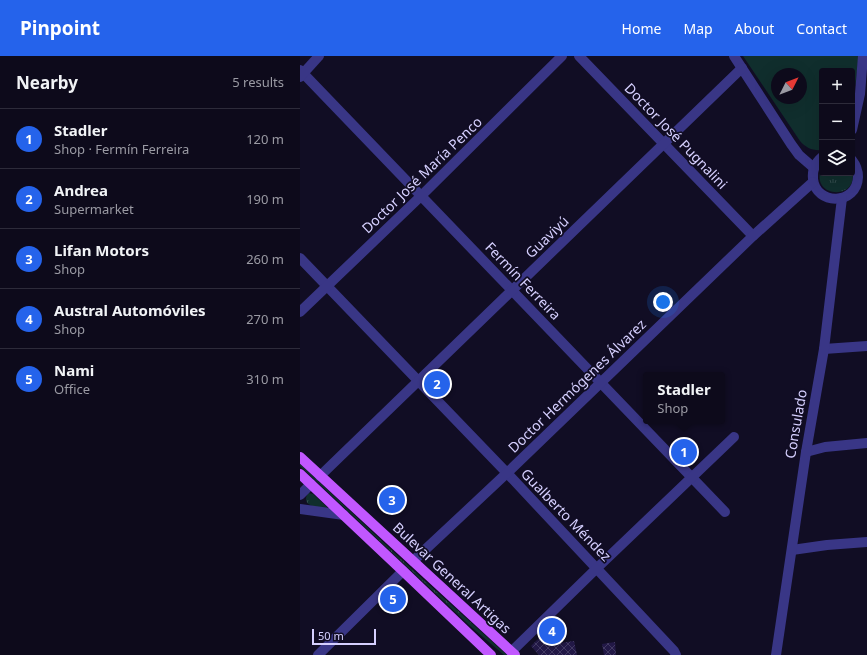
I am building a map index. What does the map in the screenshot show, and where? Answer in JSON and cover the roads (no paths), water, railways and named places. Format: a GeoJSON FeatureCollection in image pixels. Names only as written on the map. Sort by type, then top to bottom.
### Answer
{"type":"FeatureCollection","features":[{"type":"Feature","properties":{"kind":"main road","name":"Bulevar General Artigas"},"geometry":{"type":"LineString","coordinates":[[300,457],[513,653]]}},
{"type":"Feature","properties":{"kind":"main road","name":"Bulevar General Artigas"},"geometry":{"type":"LineString","coordinates":[[300,474],[491,655]]}},
{"type":"Feature","properties":{"kind":"street"},"geometry":{"type":"LineString","coordinates":[[301,74],[319,56]]}},
{"type":"Feature","properties":{"kind":"street","name":"Doctor José María Penco"},"geometry":{"type":"LineString","coordinates":[[300,312],[421,196],[562,56]]}},
{"type":"Feature","properties":{"kind":"street","name":"Doctor José Pugnalini"},"geometry":{"type":"LineString","coordinates":[[579,56],[753,236]]}},
{"type":"Feature","properties":{"kind":"street"},"geometry":{"type":"LineString","coordinates":[[734,56],[799,155],[814,168]]}},
{"type":"Feature","properties":{"kind":"street"},"geometry":{"type":"LineString","coordinates":[[855,116],[860,94],[863,56]]}},
{"type":"Feature","properties":{"kind":"street","name":"Guaviyú"},"geometry":{"type":"LineString","coordinates":[[320,476],[742,68]]}},
{"type":"Feature","properties":{"kind":"street","name":"Fermín Ferreira"},"geometry":{"type":"LineString","coordinates":[[301,74],[512,290],[725,512]]}},
{"type":"Feature","properties":{"kind":"street"},"geometry":{"type":"LineString","coordinates":[[819,160],[816,163],[812,175],[813,182],[822,195],[832,199],[842,198],[851,193],[863,181],[858,174],[855,165]]}},
{"type":"Feature","properties":{"kind":"street","name":"Doctor Hermógenes Álvarez"},"geometry":{"type":"LineString","coordinates":[[413,561],[507,473],[753,236],[813,182]]}},
{"type":"Feature","properties":{"kind":"street","name":"Consulado"},"geometry":{"type":"LineString","coordinates":[[776,655],[806,452],[824,349],[842,198]]}},
{"type":"Feature","properties":{"kind":"street","name":"Gualberto Méndez"},"geometry":{"type":"LineString","coordinates":[[300,258],[597,568],[674,651],[676,655]]}},
{"type":"Feature","properties":{"kind":"street"},"geometry":{"type":"LineString","coordinates":[[824,349],[867,346]]}},
{"type":"Feature","properties":{"kind":"street"},"geometry":{"type":"LineString","coordinates":[[513,653],[597,568],[734,437]]}},
{"type":"Feature","properties":{"kind":"street"},"geometry":{"type":"LineString","coordinates":[[806,452],[825,447],[867,444]]}},
{"type":"Feature","properties":{"kind":"street"},"geometry":{"type":"LineString","coordinates":[[300,495],[311,484]]}},
{"type":"Feature","properties":{"kind":"street"},"geometry":{"type":"LineString","coordinates":[[300,509],[344,515]]}},
{"type":"Feature","properties":{"kind":"street"},"geometry":{"type":"LineString","coordinates":[[792,550],[827,545],[867,542]]}},
{"type":"Feature","properties":{"kind":"street"},"geometry":{"type":"LineString","coordinates":[[318,655],[404,571]]}},
{"type":"Feature","properties":{"kind":"place","name":"Andrea"},"geometry":{"type":"Point","coordinates":[437,384]}},
{"type":"Feature","properties":{"kind":"place","name":"Stadler"},"geometry":{"type":"Point","coordinates":[684,452]}},
{"type":"Feature","properties":{"kind":"place","name":"Lifan Motors"},"geometry":{"type":"Point","coordinates":[392,500]}},
{"type":"Feature","properties":{"kind":"place","name":"Nami"},"geometry":{"type":"Point","coordinates":[393,599]}},
{"type":"Feature","properties":{"kind":"place","name":"Austral Automóviles"},"geometry":{"type":"Point","coordinates":[552,631]}}]}
